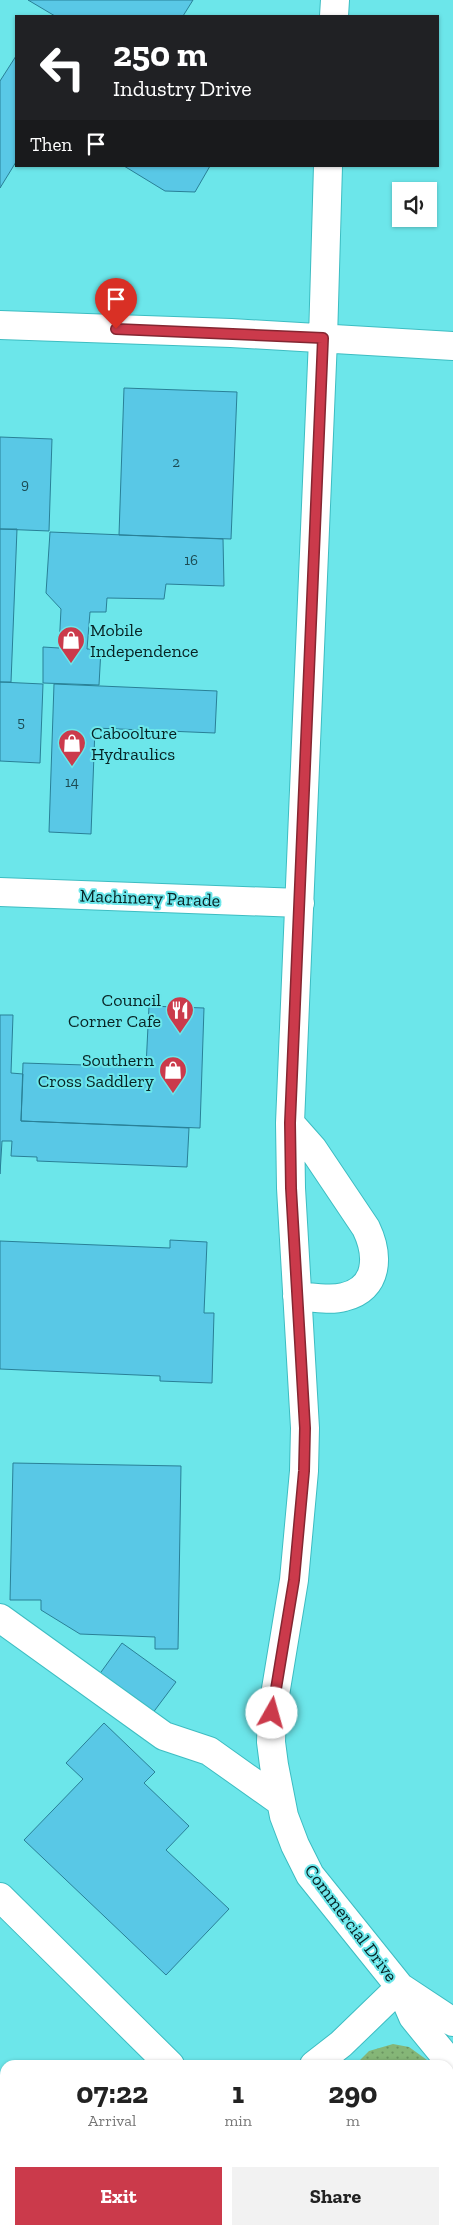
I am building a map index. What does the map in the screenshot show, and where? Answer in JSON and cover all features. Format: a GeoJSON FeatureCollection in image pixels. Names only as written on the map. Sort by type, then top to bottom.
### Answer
{"type":"FeatureCollection","features":[{"type":"Feature","properties":{"kind":"street"},"geometry":{"type":"LineString","coordinates":[[334,15],[335,0]]}},
{"type":"Feature","properties":{"kind":"street","name":"Commercial Drive"},"geometry":{"type":"LineString","coordinates":[[328,167],[323,338],[290,1123],[291,1188],[305,1428],[304,1471],[294,1580],[272,1713],[270,1742],[281,1802],[295,1845],[310,1875],[400,1987],[413,2017],[448,2060]]}},
{"type":"Feature","properties":{"kind":"street"},"geometry":{"type":"LineString","coordinates":[[0,325],[323,338],[453,346]]}},
{"type":"Feature","properties":{"kind":"street","name":"Machinery Parade"},"geometry":{"type":"LineString","coordinates":[[0,892],[300,903]]}},
{"type":"Feature","properties":{"kind":"street"},"geometry":{"type":"LineString","coordinates":[[290,1123],[313,1149],[366,1228],[373,1242],[376,1255],[368,1283],[358,1292],[343,1298],[297,1296]]}},
{"type":"Feature","properties":{"kind":"street"},"geometry":{"type":"LineString","coordinates":[[0,1618],[164,1736],[209,1751],[281,1802]]}},
{"type":"Feature","properties":{"kind":"street"},"geometry":{"type":"LineString","coordinates":[[0,1897],[165,2060]]}},
{"type":"Feature","properties":{"kind":"street"},"geometry":{"type":"LineString","coordinates":[[320,2060],[341,2044],[400,1987]]}},
{"type":"Feature","properties":{"kind":"street","name":"Commercial Drive"},"geometry":{"type":"LineString","coordinates":[[400,1987],[453,2022]]}},
{"type":"Feature","properties":{"kind":"green space"},"geometry":{"type":"Polygon","coordinates":[[[393,2044],[409,2047],[427,2060],[360,2060],[369,2051],[393,2044]]]}},
{"type":"Feature","properties":{"kind":"building"},"geometry":{"type":"Polygon","coordinates":[[[28,0],[193,0],[184,15],[53,15],[28,0]]]}},
{"type":"Feature","properties":{"kind":"building"},"geometry":{"type":"Polygon","coordinates":[[[15,58],[15,164],[0,188],[0,81],[15,58]]]}},
{"type":"Feature","properties":{"kind":"building"},"geometry":{"type":"Polygon","coordinates":[[[126,167],[209,167],[195,192],[165,191],[126,167]]]}},
{"type":"Feature","properties":{"kind":"building"},"geometry":{"type":"Polygon","coordinates":[[[124,388],[237,392],[231,539],[119,535],[124,388]]]}},
{"type":"Feature","properties":{"kind":"building"},"geometry":{"type":"Polygon","coordinates":[[[0,437],[52,439],[49,531],[0,529],[0,437]]]}},
{"type":"Feature","properties":{"kind":"building"},"geometry":{"type":"Polygon","coordinates":[[[0,529],[17,529],[11,682],[0,682],[0,529]]]}},
{"type":"Feature","properties":{"kind":"building"},"geometry":{"type":"Polygon","coordinates":[[[50,532],[223,539],[224,586],[166,584],[164,599],[107,598],[106,612],[90,612],[87,649],[101,649],[99,685],[43,683],[43,647],[59,648],[61,609],[46,593],[50,532]]]}},
{"type":"Feature","properties":{"kind":"building"},"geometry":{"type":"Polygon","coordinates":[[[0,682],[43,684],[40,763],[0,761],[0,682]]]}},
{"type":"Feature","properties":{"kind":"building"},"geometry":{"type":"Polygon","coordinates":[[[54,684],[217,691],[215,733],[95,728],[91,834],[49,832],[54,684]]]}},
{"type":"Feature","properties":{"kind":"building"},"geometry":{"type":"Polygon","coordinates":[[[149,1006],[204,1008],[200,1128],[21,1121],[23,1063],[146,1067],[149,1006]]]}},
{"type":"Feature","properties":{"kind":"building"},"geometry":{"type":"Polygon","coordinates":[[[0,1015],[13,1015],[11,1073],[23,1074],[21,1121],[189,1128],[187,1167],[37,1161],[37,1157],[11,1156],[12,1141],[2,1141],[0,1174],[0,1015]]]}},
{"type":"Feature","properties":{"kind":"building"},"geometry":{"type":"Polygon","coordinates":[[[170,1240],[207,1242],[204,1313],[214,1313],[212,1383],[160,1381],[160,1376],[0,1369],[0,1241],[170,1248],[170,1240]]]}},
{"type":"Feature","properties":{"kind":"building"},"geometry":{"type":"Polygon","coordinates":[[[13,1463],[181,1466],[178,1649],[155,1649],[155,1637],[80,1634],[41,1610],[41,1600],[10,1600],[13,1463]]]}},
{"type":"Feature","properties":{"kind":"building"},"geometry":{"type":"Polygon","coordinates":[[[122,1643],[176,1682],[149,1718],[96,1679],[122,1643]]]}},
{"type":"Feature","properties":{"kind":"building"},"geometry":{"type":"Polygon","coordinates":[[[104,1723],[155,1772],[144,1783],[189,1826],[166,1850],[229,1909],[166,1975],[24,1840],[83,1779],[66,1763],[104,1723]]]}},
{"type":"Feature","properties":{"kind":"place","name":"Mobile Independence"},"geometry":{"type":"Point","coordinates":[71,664]}},
{"type":"Feature","properties":{"kind":"place","name":"Caboolture Hydraulics"},"geometry":{"type":"Point","coordinates":[72,767]}},
{"type":"Feature","properties":{"kind":"place","name":"Council Corner Cafe"},"geometry":{"type":"Point","coordinates":[180,1034]}},
{"type":"Feature","properties":{"kind":"place","name":"Southern Cross Saddlery"},"geometry":{"type":"Point","coordinates":[173,1094]}},
{"type":"Feature","properties":{"kind":"route"},"geometry":{"type":"LineString","coordinates":[[116,329],[323,338],[290,1123],[291,1188],[305,1428],[304,1471],[294,1580],[272,1713]]}}]}
